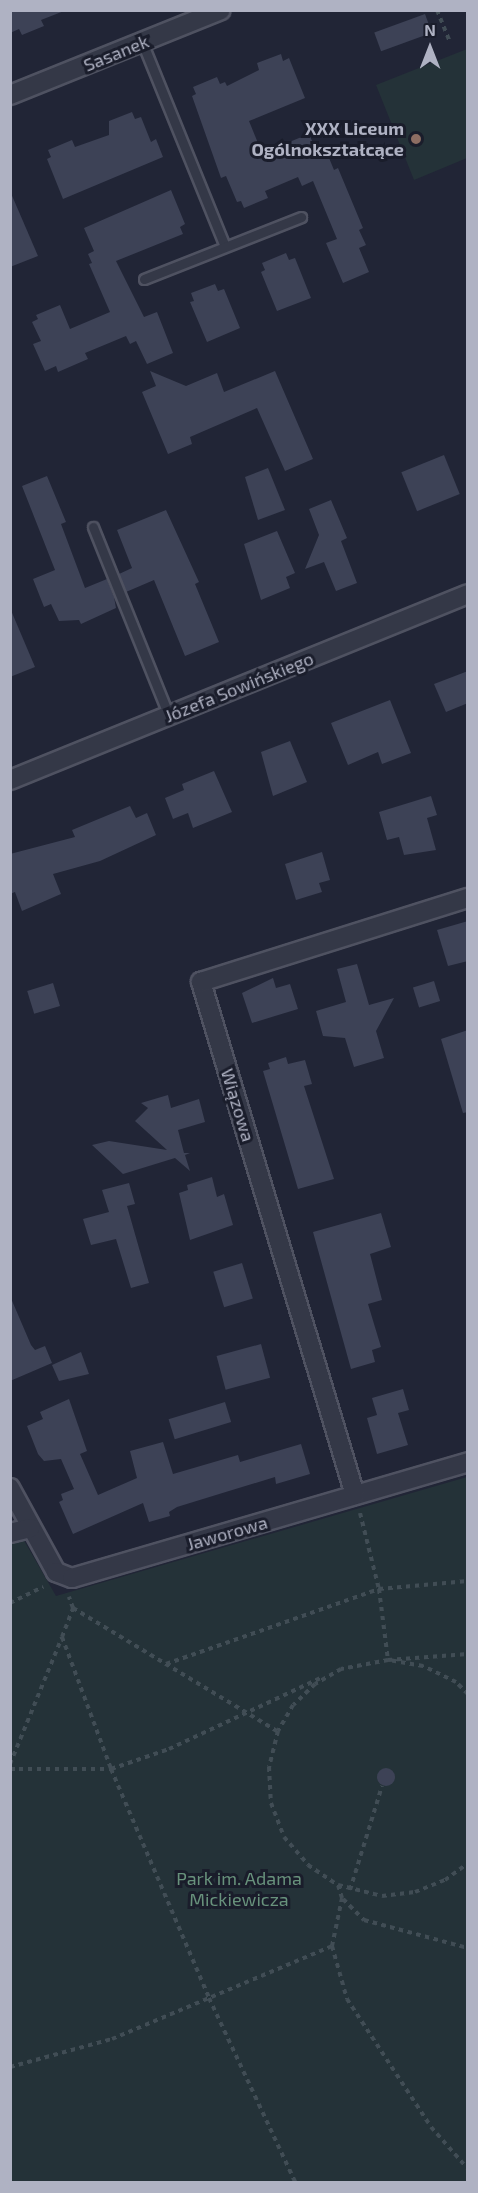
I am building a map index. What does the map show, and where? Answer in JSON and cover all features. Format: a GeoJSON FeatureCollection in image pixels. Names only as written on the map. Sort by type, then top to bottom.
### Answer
{"type":"FeatureCollection","features":[{"type":"Feature","properties":{"kind":"street","name":"Sasanek"},"geometry":{"type":"LineString","coordinates":[[10,95],[221,10]]}},
{"type":"Feature","properties":{"kind":"street","name":"Józefa Sowińskiego"},"geometry":{"type":"LineString","coordinates":[[10,780],[468,594]]}},
{"type":"Feature","properties":{"kind":"street","name":"Wiązowa"},"geometry":{"type":"LineString","coordinates":[[355,1495],[201,982],[468,898]]}},
{"type":"Feature","properties":{"kind":"street","name":"Jaworowa"},"geometry":{"type":"LineString","coordinates":[[64,1577],[72,1578],[468,1462]]}},
{"type":"Feature","properties":{"kind":"street"},"geometry":{"type":"LineString","coordinates":[[10,1488],[30,1528],[64,1577]]}},
{"type":"Feature","properties":{"kind":"street"},"geometry":{"type":"LineString","coordinates":[[10,1533],[30,1528]]}},
{"type":"Feature","properties":{"kind":"lane"},"geometry":{"type":"LineString","coordinates":[[142,42],[225,246]]}},
{"type":"Feature","properties":{"kind":"lane"},"geometry":{"type":"LineString","coordinates":[[144,279],[301,217]]}},
{"type":"Feature","properties":{"kind":"lane"},"geometry":{"type":"LineString","coordinates":[[93,527],[170,716]]}},
{"type":"Feature","properties":{"kind":"path"},"geometry":{"type":"LineString","coordinates":[[437,10],[450,42]]}},
{"type":"Feature","properties":{"kind":"path"},"geometry":{"type":"LineString","coordinates":[[355,1495],[379,1589],[388,1660]]}},
{"type":"Feature","properties":{"kind":"path"},"geometry":{"type":"LineString","coordinates":[[10,1603],[64,1577],[73,1608],[10,1764]]}},
{"type":"Feature","properties":{"kind":"path"},"geometry":{"type":"LineString","coordinates":[[166,1664],[379,1589],[468,1581]]}},
{"type":"Feature","properties":{"kind":"path"},"geometry":{"type":"LineString","coordinates":[[73,1608],[278,1731]]}},
{"type":"Feature","properties":{"kind":"path"},"geometry":{"type":"LineString","coordinates":[[62,1637],[111,1769],[209,1998],[295,2182]]}},
{"type":"Feature","properties":{"kind":"path"},"geometry":{"type":"LineString","coordinates":[[10,1769],[111,1769],[170,1749],[244,1711],[341,1669],[388,1660],[468,1654]]}},
{"type":"Feature","properties":{"kind":"path"},"geometry":{"type":"LineString","coordinates":[[388,1660],[423,1666],[456,1682],[468,1694]]}},
{"type":"Feature","properties":{"kind":"path"},"geometry":{"type":"LineString","coordinates":[[341,1669],[315,1684],[293,1705],[278,1731],[269,1767],[271,1803],[281,1829],[308,1865],[338,1885],[350,1890],[382,1896],[415,1892],[445,1880],[468,1863]]}},
{"type":"Feature","properties":{"kind":"path"},"geometry":{"type":"LineString","coordinates":[[350,1890],[382,1786]]}},
{"type":"Feature","properties":{"kind":"path"},"geometry":{"type":"LineString","coordinates":[[338,1885],[342,1898],[364,1920],[468,1948]]}},
{"type":"Feature","properties":{"kind":"path"},"geometry":{"type":"LineString","coordinates":[[342,1898],[332,1946],[346,1999],[431,2127],[468,2169]]}},
{"type":"Feature","properties":{"kind":"path"},"geometry":{"type":"LineString","coordinates":[[10,2067],[111,2039],[332,1946]]}},
{"type":"Feature","properties":{"kind":"green space"},"geometry":{"type":"Polygon","coordinates":[[[467,49],[467,158],[414,180],[376,85],[467,49]]]}},
{"type":"Feature","properties":{"kind":"green space","name":"Park im. Adama Mickiewicza"},"geometry":{"type":"Polygon","coordinates":[[[467,1477],[467,2182],[11,2182],[10,1541],[22,1537],[56,1596],[467,1477]]]}},
{"type":"Feature","properties":{"kind":"building"},"geometry":{"type":"Polygon","coordinates":[[[10,10],[64,11],[41,20],[44,26],[22,35],[19,29],[10,33],[10,10]]]}},
{"type":"Feature","properties":{"kind":"building"},"geometry":{"type":"Polygon","coordinates":[[[425,14],[432,33],[381,51],[374,32],[425,14]]]}},
{"type":"Feature","properties":{"kind":"building"},"geometry":{"type":"Polygon","coordinates":[[[281,54],[283,61],[289,58],[305,98],[249,121],[262,153],[309,134],[319,157],[327,153],[334,170],[338,168],[363,228],[359,230],[366,245],[359,248],[369,272],[343,283],[326,243],[337,239],[313,181],[302,186],[298,177],[265,191],[268,198],[244,208],[241,201],[237,202],[226,176],[221,178],[192,96],[196,94],[193,87],[217,77],[220,84],[225,82],[227,86],[259,70],[257,63],[281,54]]]}},
{"type":"Feature","properties":{"kind":"building"},"geometry":{"type":"Polygon","coordinates":[[[132,112],[135,119],[141,117],[151,142],[156,139],[163,157],[63,199],[47,159],[51,157],[48,150],[72,140],[75,147],[109,135],[109,121],[132,112]]]}},
{"type":"Feature","properties":{"kind":"building"},"geometry":{"type":"Polygon","coordinates":[[[171,190],[185,224],[180,227],[183,234],[116,261],[144,317],[157,312],[173,353],[147,364],[136,341],[130,344],[126,336],[85,353],[88,359],[58,372],[56,366],[45,371],[33,344],[41,341],[32,322],[38,319],[36,315],[60,305],[70,329],[110,312],[89,264],[92,263],[88,254],[94,251],[84,228],[171,190]]]}},
{"type":"Feature","properties":{"kind":"building"},"geometry":{"type":"Polygon","coordinates":[[[10,191],[38,256],[10,267],[10,191]]]}},
{"type":"Feature","properties":{"kind":"building"},"geometry":{"type":"Polygon","coordinates":[[[286,253],[289,260],[295,258],[311,298],[277,311],[261,272],[265,270],[262,263],[286,253]]]}},
{"type":"Feature","properties":{"kind":"building"},"geometry":{"type":"Polygon","coordinates":[[[215,284],[218,291],[224,289],[240,328],[207,342],[190,302],[194,301],[191,293],[215,284]]]}},
{"type":"Feature","properties":{"kind":"building"},"geometry":{"type":"Polygon","coordinates":[[[150,371],[186,386],[217,373],[224,392],[275,371],[313,459],[285,471],[257,408],[190,437],[192,444],[168,454],[142,392],[156,386],[150,371]]]}},
{"type":"Feature","properties":{"kind":"building"},"geometry":{"type":"Polygon","coordinates":[[[444,455],[460,494],[417,511],[401,472],[444,455]]]}},
{"type":"Feature","properties":{"kind":"building"},"geometry":{"type":"Polygon","coordinates":[[[268,468],[285,510],[258,520],[245,477],[268,468]]]}},
{"type":"Feature","properties":{"kind":"building"},"geometry":{"type":"Polygon","coordinates":[[[47,476],[66,522],[61,524],[85,588],[107,579],[114,597],[116,608],[81,624],[79,620],[59,621],[51,604],[44,607],[33,579],[55,570],[22,486],[47,476]]]}},
{"type":"Feature","properties":{"kind":"building"},"geometry":{"type":"Polygon","coordinates":[[[331,500],[347,538],[341,541],[357,583],[336,591],[324,562],[305,569],[319,535],[309,509],[331,500]]]}},
{"type":"Feature","properties":{"kind":"building"},"geometry":{"type":"Polygon","coordinates":[[[166,510],[199,582],[195,584],[219,642],[185,656],[154,580],[126,592],[119,574],[132,568],[117,530],[166,510]]]}},
{"type":"Feature","properties":{"kind":"building"},"geometry":{"type":"Polygon","coordinates":[[[277,531],[295,573],[286,577],[290,588],[261,600],[244,544],[277,531]]]}},
{"type":"Feature","properties":{"kind":"building"},"geometry":{"type":"Polygon","coordinates":[[[10,608],[35,667],[10,677],[10,608]]]}},
{"type":"Feature","properties":{"kind":"building"},"geometry":{"type":"Polygon","coordinates":[[[468,671],[468,703],[446,712],[434,684],[468,671]]]}},
{"type":"Feature","properties":{"kind":"building"},"geometry":{"type":"Polygon","coordinates":[[[390,700],[411,753],[382,764],[378,752],[348,765],[331,723],[390,700]]]}},
{"type":"Feature","properties":{"kind":"building"},"geometry":{"type":"Polygon","coordinates":[[[290,741],[307,782],[273,796],[261,752],[290,741]]]}},
{"type":"Feature","properties":{"kind":"building"},"geometry":{"type":"Polygon","coordinates":[[[214,771],[232,812],[193,828],[188,813],[173,819],[165,798],[184,790],[182,784],[214,771]]]}},
{"type":"Feature","properties":{"kind":"building"},"geometry":{"type":"Polygon","coordinates":[[[431,796],[437,815],[427,818],[436,850],[404,855],[399,837],[387,840],[379,812],[431,796]]]}},
{"type":"Feature","properties":{"kind":"building"},"geometry":{"type":"Polygon","coordinates":[[[130,806],[136,818],[147,813],[156,835],[100,861],[53,874],[61,894],[22,911],[15,892],[10,894],[10,854],[75,837],[72,830],[130,806]]]}},
{"type":"Feature","properties":{"kind":"building"},"geometry":{"type":"Polygon","coordinates":[[[322,852],[330,880],[319,883],[322,892],[296,900],[285,864],[322,852]]]}},
{"type":"Feature","properties":{"kind":"building"},"geometry":{"type":"Polygon","coordinates":[[[468,921],[468,961],[448,966],[437,930],[468,921]]]}},
{"type":"Feature","properties":{"kind":"building"},"geometry":{"type":"Polygon","coordinates":[[[357,964],[369,1005],[394,998],[376,1031],[384,1058],[354,1067],[345,1038],[323,1036],[316,1011],[346,1002],[337,969],[357,964]]]}},
{"type":"Feature","properties":{"kind":"building"},"geometry":{"type":"Polygon","coordinates":[[[273,978],[276,988],[290,984],[298,1009],[252,1023],[242,993],[273,978]]]}},
{"type":"Feature","properties":{"kind":"building"},"geometry":{"type":"Polygon","coordinates":[[[434,981],[440,1001],[419,1008],[413,987],[434,981]]]}},
{"type":"Feature","properties":{"kind":"building"},"geometry":{"type":"Polygon","coordinates":[[[53,983],[60,1006],[34,1014],[27,991],[53,983]]]}},
{"type":"Feature","properties":{"kind":"building"},"geometry":{"type":"Polygon","coordinates":[[[468,1030],[468,1112],[463,1113],[441,1039],[468,1030]]]}},
{"type":"Feature","properties":{"kind":"building"},"geometry":{"type":"Polygon","coordinates":[[[286,1057],[288,1064],[305,1060],[312,1084],[304,1086],[334,1179],[298,1189],[263,1071],[270,1069],[268,1063],[286,1057]]]}},
{"type":"Feature","properties":{"kind":"building"},"geometry":{"type":"Polygon","coordinates":[[[168,1095],[171,1108],[199,1099],[205,1122],[178,1130],[184,1153],[190,1153],[185,1155],[190,1171],[175,1158],[123,1174],[92,1145],[109,1141],[167,1150],[135,1121],[148,1108],[141,1103],[168,1095]]]}},
{"type":"Feature","properties":{"kind":"building"},"geometry":{"type":"Polygon","coordinates":[[[212,1177],[217,1197],[224,1194],[233,1225],[190,1240],[179,1193],[188,1190],[187,1185],[212,1177]]]}},
{"type":"Feature","properties":{"kind":"building"},"geometry":{"type":"Polygon","coordinates":[[[129,1183],[135,1204],[127,1206],[149,1283],[131,1288],[116,1239],[91,1245],[83,1219],[109,1212],[102,1190],[129,1183]]]}},
{"type":"Feature","properties":{"kind":"building"},"geometry":{"type":"Polygon","coordinates":[[[381,1213],[391,1247],[370,1254],[382,1300],[368,1304],[381,1347],[372,1350],[375,1362],[351,1369],[313,1232],[381,1213]]]}},
{"type":"Feature","properties":{"kind":"building"},"geometry":{"type":"Polygon","coordinates":[[[242,1263],[253,1298],[224,1307],[213,1272],[242,1263]]]}},
{"type":"Feature","properties":{"kind":"building"},"geometry":{"type":"Polygon","coordinates":[[[10,1296],[31,1345],[35,1350],[45,1346],[52,1363],[10,1381],[10,1296]]]}},
{"type":"Feature","properties":{"kind":"building"},"geometry":{"type":"Polygon","coordinates":[[[261,1344],[270,1378],[226,1390],[217,1356],[261,1344]]]}},
{"type":"Feature","properties":{"kind":"building"},"geometry":{"type":"Polygon","coordinates":[[[81,1352],[89,1374],[59,1381],[52,1365],[81,1352]]]}},
{"type":"Feature","properties":{"kind":"building"},"geometry":{"type":"Polygon","coordinates":[[[403,1389],[409,1410],[398,1413],[408,1445],[377,1454],[367,1418],[377,1415],[372,1398],[403,1389]]]}},
{"type":"Feature","properties":{"kind":"building"},"geometry":{"type":"Polygon","coordinates":[[[69,1399],[87,1451],[80,1454],[98,1495],[137,1478],[130,1451],[163,1442],[173,1474],[238,1455],[240,1462],[301,1444],[310,1474],[276,1484],[275,1477],[177,1507],[169,1512],[170,1516],[149,1522],[143,1503],[73,1534],[59,1502],[63,1500],[61,1494],[74,1489],[61,1459],[44,1461],[38,1454],[27,1426],[43,1419],[40,1412],[69,1399]]]}},
{"type":"Feature","properties":{"kind":"building"},"geometry":{"type":"Polygon","coordinates":[[[225,1402],[231,1422],[175,1439],[169,1419],[225,1402]]]}},
{"type":"Feature","properties":{"kind":"building"},"geometry":{"type":"Polygon","coordinates":[[[382,1768],[390,1768],[395,1773],[393,1784],[382,1786],[377,1781],[377,1773],[382,1768]]]}},
{"type":"Feature","properties":{"kind":"place","name":"XXX Liceum Ogólnokształcące"},"geometry":{"type":"Point","coordinates":[416,139]}}]}
